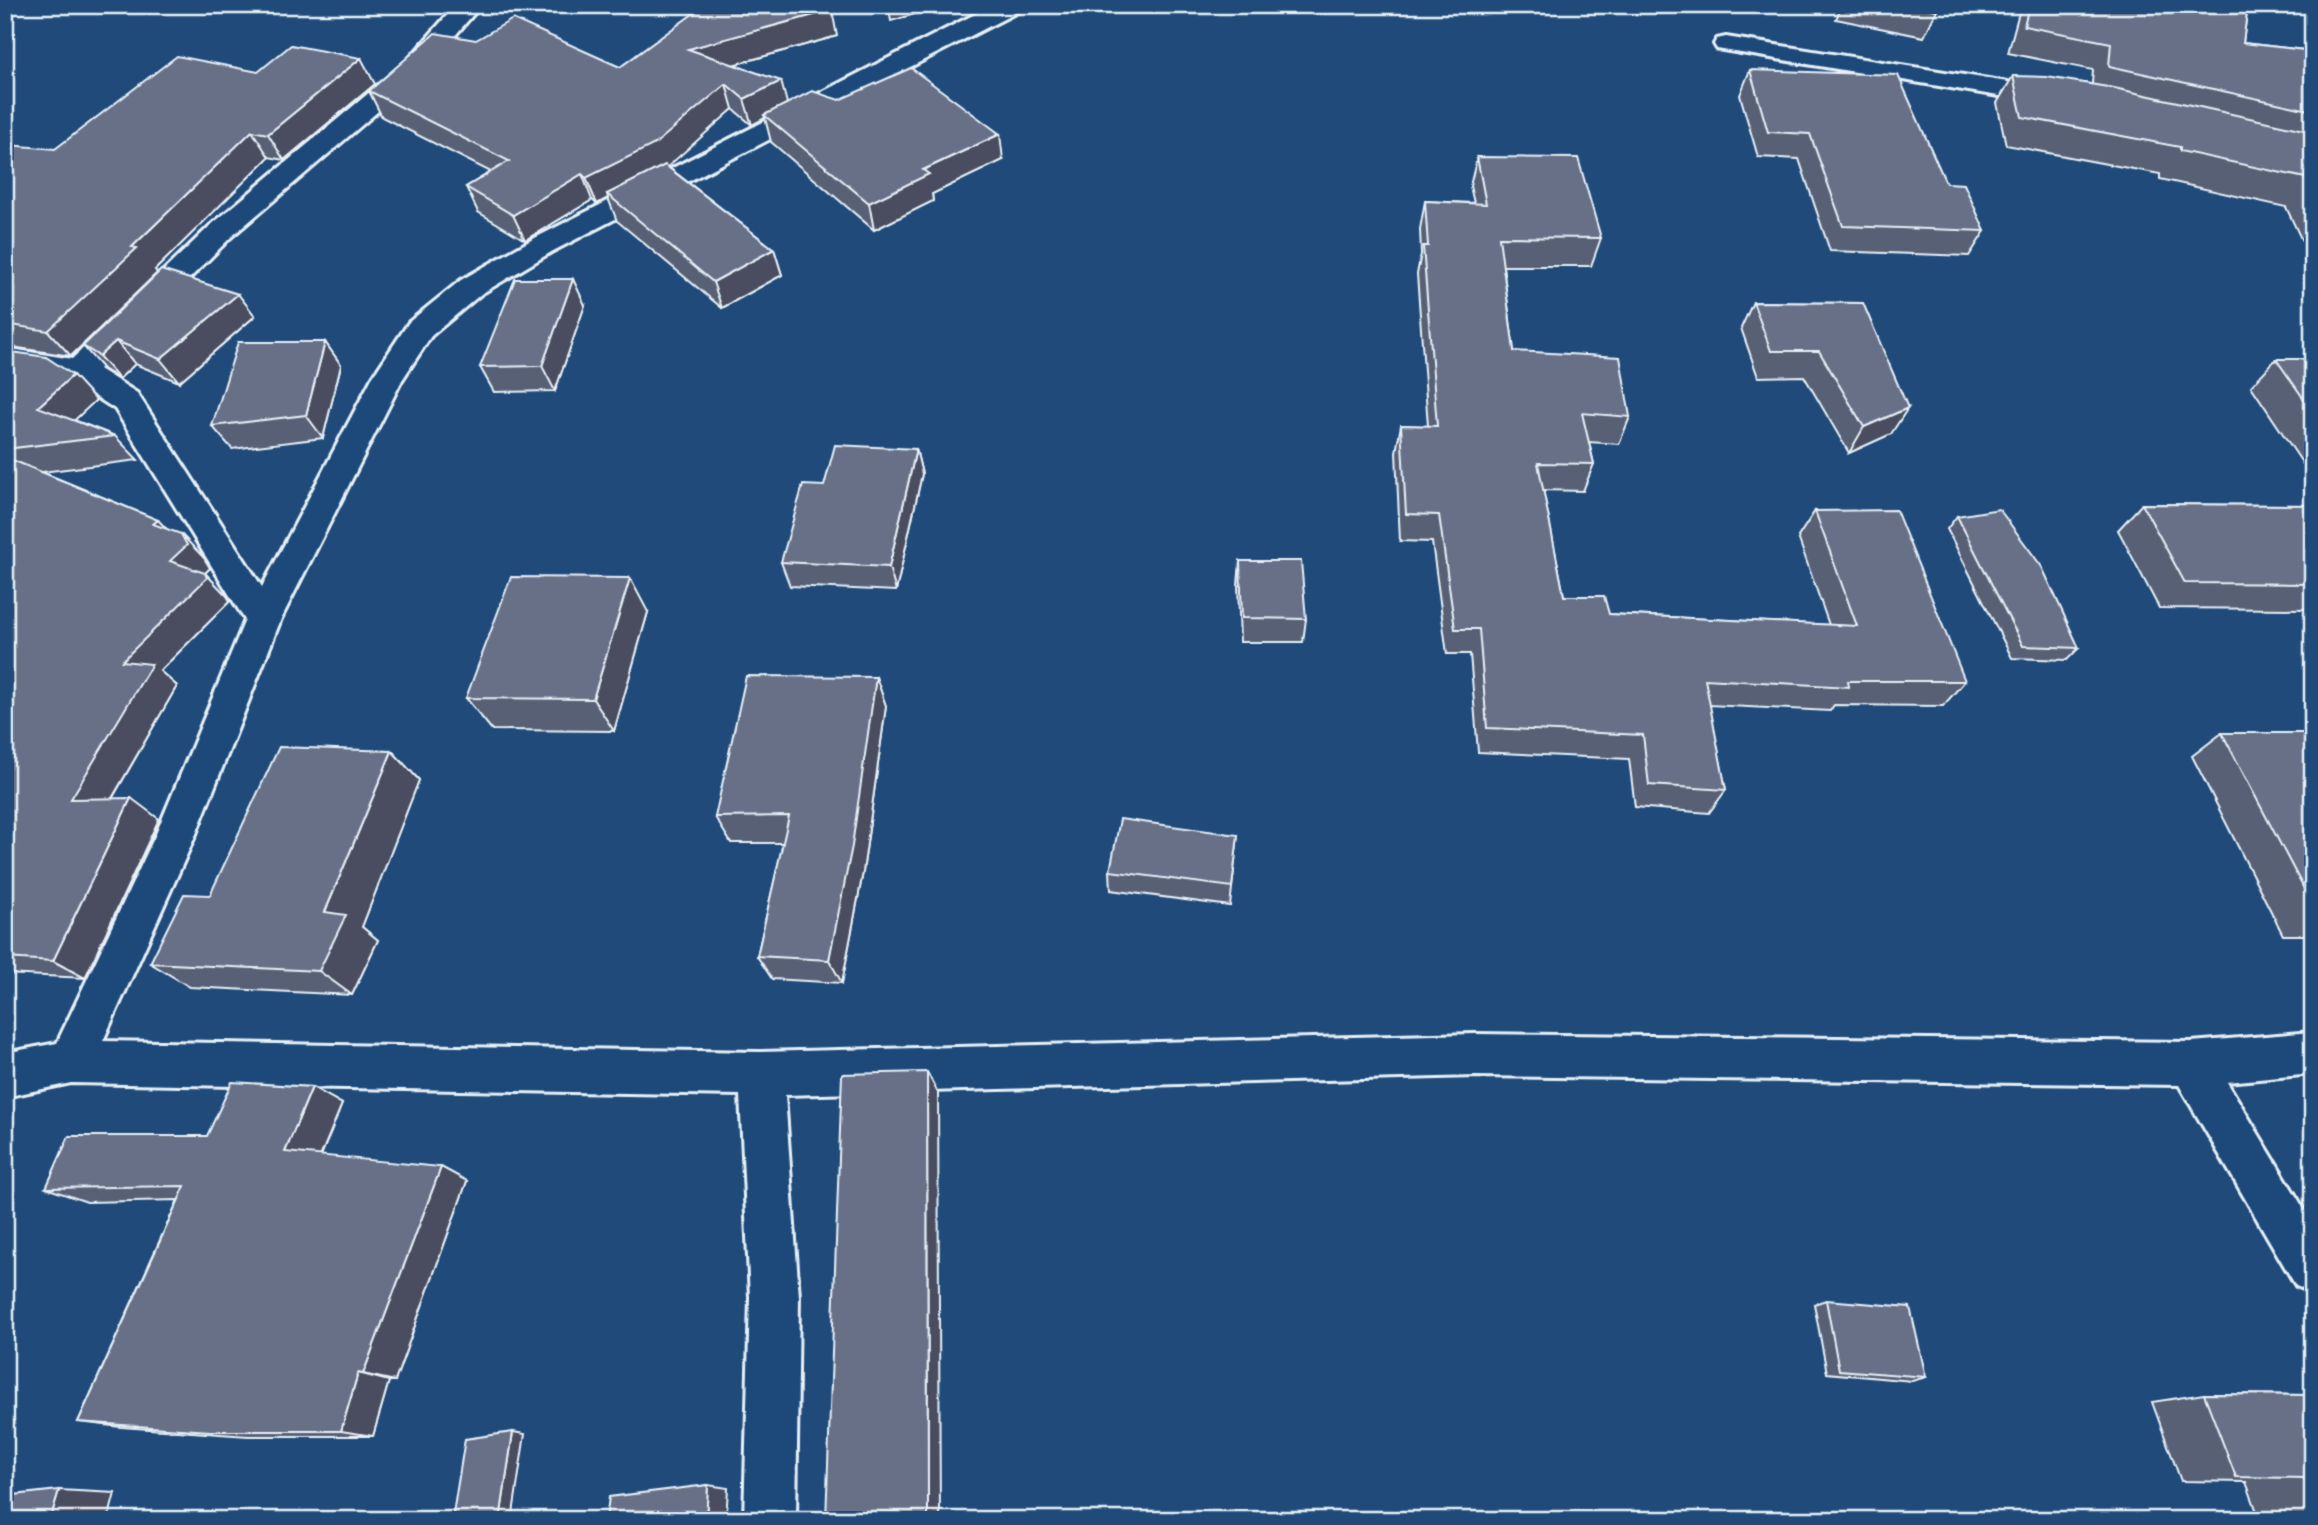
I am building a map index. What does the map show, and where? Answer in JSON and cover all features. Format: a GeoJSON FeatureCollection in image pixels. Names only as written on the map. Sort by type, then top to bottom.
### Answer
{"type":"FeatureCollection","features":[{"type":"Feature","properties":{"kind":"street"},"geometry":{"type":"LineString","coordinates":[[79,371],[157,290],[221,231],[416,66],[469,5]]}},
{"type":"Feature","properties":{"kind":"street"},"geometry":{"type":"LineString","coordinates":[[71,1062],[176,834],[263,620],[388,378],[420,329],[471,287],[543,245],[1012,5]]}},
{"type":"Feature","properties":{"kind":"street"},"geometry":{"type":"LineString","coordinates":[[1726,44],[2083,103]]}},
{"type":"Feature","properties":{"kind":"street"},"geometry":{"type":"LineString","coordinates":[[5,358],[79,371],[125,401],[263,620]]}},
{"type":"Feature","properties":{"kind":"street"},"geometry":{"type":"LineString","coordinates":[[5,1075],[71,1062],[678,1070],[760,1074],[1475,1055],[2190,1064],[2313,1053]]}},
{"type":"Feature","properties":{"kind":"street"},"geometry":{"type":"LineString","coordinates":[[2190,1064],[2313,1269]]}},
{"type":"Feature","properties":{"kind":"street"},"geometry":{"type":"LineString","coordinates":[[760,1074],[771,1169],[775,1433],[770,1520]]}},
{"type":"Feature","properties":{"kind":"building"},"geometry":{"type":"Polygon","coordinates":[[[705,5],[826,5],[832,10],[688,49],[781,81],[744,99],[726,84],[655,144],[586,178],[582,174],[513,215],[466,187],[509,161],[369,91],[435,33],[476,40],[513,19],[620,67],[705,5]]]}},
{"type":"Feature","properties":{"kind":"building"},"geometry":{"type":"Polygon","coordinates":[[[1912,5],[1938,5],[1937,10],[1912,5]]]}},
{"type":"Feature","properties":{"kind":"building"},"geometry":{"type":"Polygon","coordinates":[[[2029,5],[2248,5],[2243,43],[2313,51],[2313,111],[2109,66],[2111,43],[2024,26],[2029,5]]]}},
{"type":"Feature","properties":{"kind":"building"},"geometry":{"type":"Polygon","coordinates":[[[291,45],[361,58],[268,134],[252,131],[132,247],[137,248],[48,331],[5,324],[5,148],[8,145],[55,149],[177,56],[258,72],[291,45]]]}},
{"type":"Feature","properties":{"kind":"building"},"geometry":{"type":"Polygon","coordinates":[[[911,68],[1000,134],[923,170],[929,174],[869,203],[764,115],[812,91],[839,100],[911,68]]]}},
{"type":"Feature","properties":{"kind":"building"},"geometry":{"type":"Polygon","coordinates":[[[1750,70],[1898,75],[1946,183],[1964,184],[1985,231],[1843,226],[1810,134],[1768,132],[1750,70]]]}},
{"type":"Feature","properties":{"kind":"building"},"geometry":{"type":"Polygon","coordinates":[[[2013,76],[2047,77],[2114,88],[2313,132],[2313,185],[2310,179],[2180,151],[2180,147],[2022,117],[2013,76]]]}},
{"type":"Feature","properties":{"kind":"building"},"geometry":{"type":"Polygon","coordinates":[[[1477,157],[1578,158],[1601,238],[1499,237],[1514,351],[1620,357],[1630,417],[1582,413],[1594,464],[1538,463],[1564,596],[1604,596],[1609,614],[1857,626],[1815,511],[1896,510],[1965,681],[1848,681],[1849,687],[1705,679],[1726,790],[1649,785],[1643,735],[1487,728],[1479,629],[1455,629],[1439,515],[1406,514],[1401,425],[1437,426],[1423,246],[1428,246],[1425,201],[1486,204],[1477,157]]]}},
{"type":"Feature","properties":{"kind":"building"},"geometry":{"type":"Polygon","coordinates":[[[665,165],[774,249],[713,282],[607,194],[665,165]]]}},
{"type":"Feature","properties":{"kind":"building"},"geometry":{"type":"Polygon","coordinates":[[[161,270],[238,294],[160,359],[116,341],[99,356],[83,346],[161,270]]]}},
{"type":"Feature","properties":{"kind":"building"},"geometry":{"type":"Polygon","coordinates":[[[515,279],[573,279],[542,366],[480,367],[515,279]]]}},
{"type":"Feature","properties":{"kind":"building"},"geometry":{"type":"Polygon","coordinates":[[[1753,302],[1863,303],[1908,408],[1864,427],[1819,351],[1771,351],[1753,302]]]}},
{"type":"Feature","properties":{"kind":"building"},"geometry":{"type":"Polygon","coordinates":[[[238,342],[325,342],[306,415],[212,426],[238,342]]]}},
{"type":"Feature","properties":{"kind":"building"},"geometry":{"type":"Polygon","coordinates":[[[5,351],[46,357],[73,375],[38,407],[115,436],[5,449],[5,351]]]}},
{"type":"Feature","properties":{"kind":"building"},"geometry":{"type":"Polygon","coordinates":[[[2276,359],[2313,359],[2313,412],[2276,359]]]}},
{"type":"Feature","properties":{"kind":"building"},"geometry":{"type":"Polygon","coordinates":[[[835,445],[916,449],[889,567],[781,562],[803,485],[824,486],[835,445]]]}},
{"type":"Feature","properties":{"kind":"building"},"geometry":{"type":"Polygon","coordinates":[[[5,457],[158,520],[153,524],[181,534],[187,545],[170,561],[205,573],[207,578],[122,661],[152,664],[71,799],[131,798],[53,961],[5,958],[5,457]]]}},
{"type":"Feature","properties":{"kind":"building"},"geometry":{"type":"Polygon","coordinates":[[[2142,504],[2313,505],[2313,584],[2185,583],[2142,504]]]}},
{"type":"Feature","properties":{"kind":"building"},"geometry":{"type":"Polygon","coordinates":[[[1999,509],[2042,567],[2079,648],[2023,646],[1957,516],[1999,509]]]}},
{"type":"Feature","properties":{"kind":"building"},"geometry":{"type":"Polygon","coordinates":[[[1240,561],[1301,561],[1306,619],[1242,618],[1240,561]]]}},
{"type":"Feature","properties":{"kind":"building"},"geometry":{"type":"Polygon","coordinates":[[[511,577],[630,578],[593,699],[466,698],[511,577]]]}},
{"type":"Feature","properties":{"kind":"building"},"geometry":{"type":"Polygon","coordinates":[[[746,676],[876,677],[852,846],[829,960],[757,956],[789,816],[715,817],[746,676]]]}},
{"type":"Feature","properties":{"kind":"building"},"geometry":{"type":"Polygon","coordinates":[[[2222,733],[2313,733],[2313,906],[2222,733]]]}},
{"type":"Feature","properties":{"kind":"building"},"geometry":{"type":"Polygon","coordinates":[[[279,747],[392,751],[325,912],[346,915],[319,971],[150,963],[184,894],[210,895],[279,747]]]}},
{"type":"Feature","properties":{"kind":"building"},"geometry":{"type":"Polygon","coordinates":[[[1120,819],[1238,835],[1232,887],[1110,871],[1120,819]]]}},
{"type":"Feature","properties":{"kind":"building"},"geometry":{"type":"Polygon","coordinates":[[[927,1072],[928,1520],[826,1520],[842,1074],[927,1072]]]}},
{"type":"Feature","properties":{"kind":"building"},"geometry":{"type":"Polygon","coordinates":[[[232,1082],[312,1087],[285,1152],[441,1167],[363,1374],[358,1373],[341,1431],[210,1431],[78,1422],[185,1186],[46,1188],[69,1136],[207,1136],[232,1082]]]}},
{"type":"Feature","properties":{"kind":"building"},"geometry":{"type":"Polygon","coordinates":[[[1826,1300],[1910,1307],[1926,1377],[1839,1370],[1826,1300]]]}},
{"type":"Feature","properties":{"kind":"building"},"geometry":{"type":"Polygon","coordinates":[[[2204,1394],[2313,1395],[2313,1499],[2304,1478],[2236,1477],[2204,1394]]]}},
{"type":"Feature","properties":{"kind":"building"},"geometry":{"type":"Polygon","coordinates":[[[513,1432],[500,1520],[452,1520],[465,1439],[513,1432]]]}},
{"type":"Feature","properties":{"kind":"building"},"geometry":{"type":"Polygon","coordinates":[[[708,1485],[706,1520],[606,1520],[609,1497],[708,1485]]]}},
{"type":"Feature","properties":{"kind":"building"},"geometry":{"type":"Polygon","coordinates":[[[59,1490],[50,1520],[5,1520],[5,1496],[59,1490]]]}}]}
